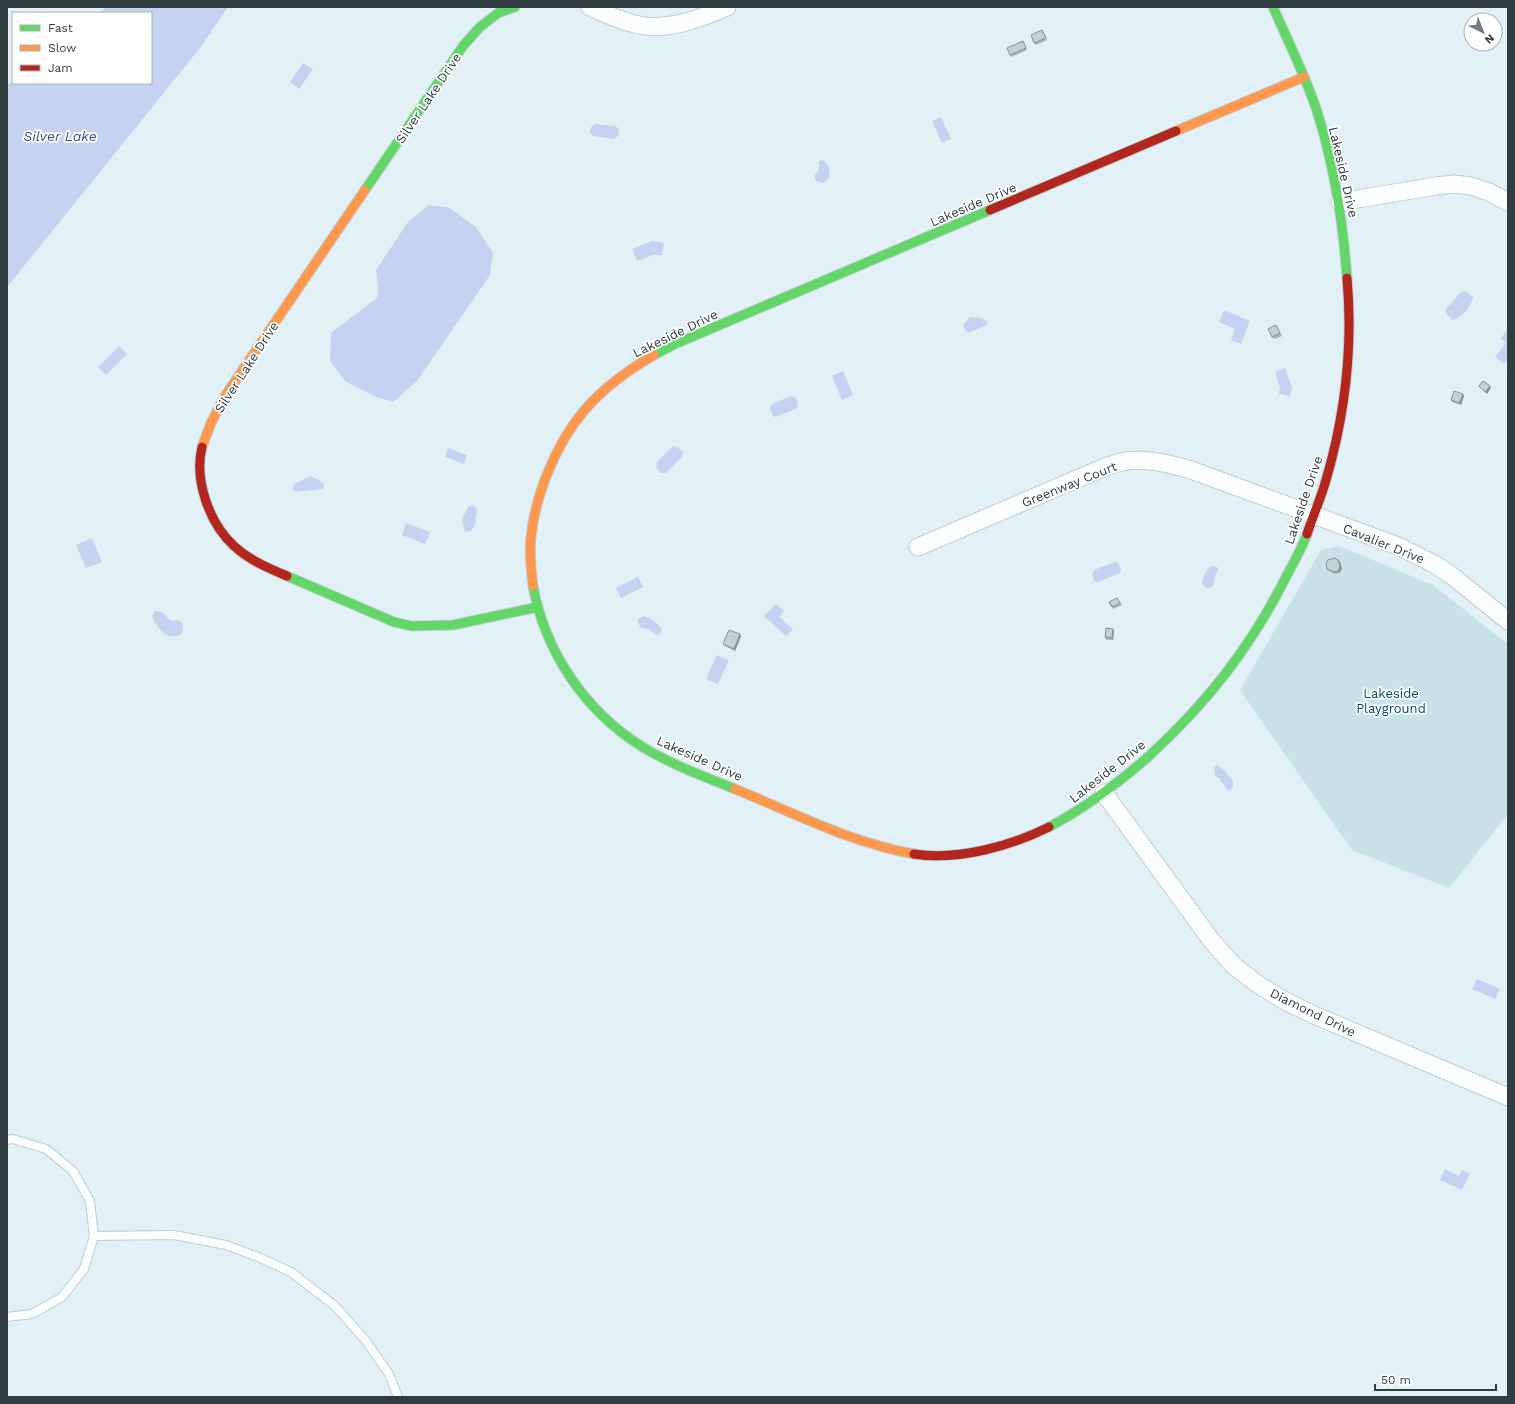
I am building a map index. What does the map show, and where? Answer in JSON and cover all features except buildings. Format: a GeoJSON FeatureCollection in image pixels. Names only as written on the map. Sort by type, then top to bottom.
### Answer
{"type":"FeatureCollection","features":[{"type":"Feature","properties":{"kind":"street","name":"Silver Lake Drive"},"geometry":{"type":"LineString","coordinates":[[515,7],[498,13],[480,28],[463,46],[225,396],[210,422],[202,448],[199,472],[202,492],[218,526],[232,544],[249,557],[271,569],[394,622],[412,626],[453,626],[538,607]]}},
{"type":"Feature","properties":{"kind":"street"},"geometry":{"type":"LineString","coordinates":[[590,7],[632,24],[655,26],[680,24],[727,7]]}},
{"type":"Feature","properties":{"kind":"street","name":"Lakeside Drive"},"geometry":{"type":"LineString","coordinates":[[1273,7],[1304,77],[1329,154],[1340,202],[1347,255],[1349,299],[1349,340],[1345,388],[1338,431],[1314,516],[1284,584],[1262,622],[1225,675],[1212,692],[1181,726],[1142,762],[1104,793],[1064,820],[1030,837],[1002,847],[972,853],[940,856],[913,855],[881,848],[850,838],[669,760],[638,744],[613,726],[591,704],[571,679],[553,648],[538,607],[532,576],[530,547],[534,518],[542,487],[557,454],[573,425],[596,398],[623,374],[675,344],[1304,77]]}},
{"type":"Feature","properties":{"kind":"street"},"geometry":{"type":"LineString","coordinates":[[1340,202],[1454,184],[1471,186],[1489,192],[1508,202]]}},
{"type":"Feature","properties":{"kind":"street","name":"Greenway Court"},"geometry":{"type":"LineString","coordinates":[[918,546],[1105,467],[1126,461],[1145,461],[1169,464],[1191,470],[1314,516]]}},
{"type":"Feature","properties":{"kind":"street","name":"Cavalier Drive"},"geometry":{"type":"LineString","coordinates":[[1314,516],[1398,546],[1434,564],[1466,587],[1508,621]]}},
{"type":"Feature","properties":{"kind":"street","name":"Diamond Drive"},"geometry":{"type":"LineString","coordinates":[[1104,793],[1211,940],[1234,966],[1259,985],[1285,1001],[1314,1015],[1508,1098]]}},
{"type":"Feature","properties":{"kind":"lane"},"geometry":{"type":"LineString","coordinates":[[7,1140],[13,1139],[46,1149],[73,1170],[90,1201],[94,1236],[84,1269],[62,1297],[32,1314],[7,1317]]}},
{"type":"Feature","properties":{"kind":"lane"},"geometry":{"type":"LineString","coordinates":[[94,1236],[174,1235],[226,1245],[291,1272],[335,1306],[361,1336],[388,1374],[398,1397]]}},
{"type":"Feature","properties":{"kind":"green space","name":"Lakeside Playground"},"geometry":{"type":"Polygon","coordinates":[[[1339,546],[1433,585],[1508,644],[1508,814],[1449,888],[1352,850],[1240,690],[1321,550],[1339,546]]]}},
{"type":"Feature","properties":{"kind":"water","name":"Silver Lake"},"geometry":{"type":"Polygon","coordinates":[[[106,7],[228,7],[200,48],[7,287],[7,85],[12,82],[12,84],[152,84],[152,12],[101,12],[106,7]]]}},
{"type":"Feature","properties":{"kind":"water"},"geometry":{"type":"Polygon","coordinates":[[[303,63],[313,69],[299,89],[290,82],[303,63]]]}},
{"type":"Feature","properties":{"kind":"water"},"geometry":{"type":"Polygon","coordinates":[[[941,117],[951,139],[942,143],[932,121],[941,117]]]}},
{"type":"Feature","properties":{"kind":"water"},"geometry":{"type":"Polygon","coordinates":[[[595,124],[616,126],[619,130],[618,136],[614,139],[593,136],[590,133],[591,127],[595,124]]]}},
{"type":"Feature","properties":{"kind":"water"},"geometry":{"type":"Polygon","coordinates":[[[823,160],[828,165],[830,173],[829,178],[822,183],[816,181],[814,176],[819,170],[819,161],[823,160]]]}},
{"type":"Feature","properties":{"kind":"water"},"geometry":{"type":"Polygon","coordinates":[[[429,205],[448,207],[476,227],[493,253],[490,275],[417,381],[393,402],[376,397],[346,382],[330,361],[331,333],[377,298],[378,287],[376,270],[408,222],[429,205]]]}},
{"type":"Feature","properties":{"kind":"water"},"geometry":{"type":"Polygon","coordinates":[[[652,241],[664,243],[662,255],[653,255],[637,261],[632,249],[652,241]]]}},
{"type":"Feature","properties":{"kind":"water"},"geometry":{"type":"Polygon","coordinates":[[[1466,291],[1473,297],[1471,304],[1463,314],[1453,320],[1446,314],[1446,309],[1461,292],[1466,291]]]}},
{"type":"Feature","properties":{"kind":"water"},"geometry":{"type":"Polygon","coordinates":[[[1224,310],[1250,321],[1241,344],[1231,340],[1235,329],[1219,322],[1224,310]]]}},
{"type":"Feature","properties":{"kind":"water"},"geometry":{"type":"Polygon","coordinates":[[[970,317],[982,318],[988,322],[987,325],[969,333],[965,330],[964,324],[970,317]]]}},
{"type":"Feature","properties":{"kind":"water"},"geometry":{"type":"Polygon","coordinates":[[[1508,329],[1508,360],[1504,364],[1495,357],[1506,343],[1501,338],[1508,329]]]}},
{"type":"Feature","properties":{"kind":"water"},"geometry":{"type":"Polygon","coordinates":[[[119,346],[127,354],[106,375],[98,367],[119,346]]]}},
{"type":"Feature","properties":{"kind":"water"},"geometry":{"type":"Polygon","coordinates":[[[1285,368],[1292,387],[1290,396],[1279,394],[1280,388],[1275,372],[1285,368]]]}},
{"type":"Feature","properties":{"kind":"water"},"geometry":{"type":"Polygon","coordinates":[[[843,371],[853,395],[842,400],[832,376],[843,371]]]}},
{"type":"Feature","properties":{"kind":"water"},"geometry":{"type":"Polygon","coordinates":[[[791,396],[796,398],[798,404],[797,408],[776,417],[773,416],[770,409],[772,404],[791,396]]]}},
{"type":"Feature","properties":{"kind":"water"},"geometry":{"type":"Polygon","coordinates":[[[673,446],[677,447],[683,452],[683,456],[666,473],[661,473],[656,467],[657,462],[673,446]]]}},
{"type":"Feature","properties":{"kind":"water"},"geometry":{"type":"Polygon","coordinates":[[[448,448],[467,455],[464,464],[445,457],[448,448]]]}},
{"type":"Feature","properties":{"kind":"water"},"geometry":{"type":"Polygon","coordinates":[[[311,476],[324,483],[322,489],[296,492],[293,489],[294,484],[311,476]]]}},
{"type":"Feature","properties":{"kind":"water"},"geometry":{"type":"Polygon","coordinates":[[[472,505],[477,508],[475,525],[471,531],[465,532],[462,519],[468,507],[472,505]]]}},
{"type":"Feature","properties":{"kind":"water"},"geometry":{"type":"Polygon","coordinates":[[[406,523],[430,532],[425,544],[402,535],[406,523]]]}},
{"type":"Feature","properties":{"kind":"water"},"geometry":{"type":"Polygon","coordinates":[[[92,538],[102,562],[86,568],[76,545],[92,538]]]}},
{"type":"Feature","properties":{"kind":"water"},"geometry":{"type":"Polygon","coordinates":[[[1114,562],[1118,563],[1121,570],[1120,573],[1095,582],[1092,575],[1094,570],[1114,562]]]}},
{"type":"Feature","properties":{"kind":"water"},"geometry":{"type":"Polygon","coordinates":[[[1213,566],[1217,567],[1218,571],[1212,587],[1206,588],[1202,583],[1207,571],[1213,566]]]}},
{"type":"Feature","properties":{"kind":"water"},"geometry":{"type":"Polygon","coordinates":[[[638,577],[643,587],[621,598],[616,588],[638,577]]]}},
{"type":"Feature","properties":{"kind":"water"},"geometry":{"type":"Polygon","coordinates":[[[776,604],[784,611],[779,617],[793,629],[786,636],[764,616],[776,604]]]}},
{"type":"Feature","properties":{"kind":"water"},"geometry":{"type":"Polygon","coordinates":[[[155,611],[162,612],[171,621],[177,620],[182,622],[183,630],[179,636],[167,635],[161,630],[152,616],[155,611]]]}},
{"type":"Feature","properties":{"kind":"water"},"geometry":{"type":"Polygon","coordinates":[[[644,616],[652,619],[662,629],[660,634],[656,635],[649,629],[641,628],[638,623],[638,619],[644,616]]]}},
{"type":"Feature","properties":{"kind":"water"},"geometry":{"type":"Polygon","coordinates":[[[717,655],[729,660],[718,684],[706,679],[717,655]]]}},
{"type":"Feature","properties":{"kind":"water"},"geometry":{"type":"Polygon","coordinates":[[[1216,765],[1229,775],[1233,782],[1232,789],[1227,790],[1220,779],[1215,776],[1214,767],[1216,765]]]}},
{"type":"Feature","properties":{"kind":"water"},"geometry":{"type":"Polygon","coordinates":[[[1477,979],[1500,989],[1495,999],[1472,989],[1477,979]]]}},
{"type":"Feature","properties":{"kind":"water"},"geometry":{"type":"Polygon","coordinates":[[[1445,1169],[1459,1176],[1462,1170],[1470,1174],[1462,1190],[1440,1180],[1445,1169]]]}},
{"type":"Feature","properties":{"kind":"traffic: fast"},"geometry":{"type":"LineString","coordinates":[[365,190],[463,46],[480,27],[498,13],[515,7]]}},
{"type":"Feature","properties":{"kind":"traffic: fast"},"geometry":{"type":"LineString","coordinates":[[1273,7],[1307,84],[1323,131],[1337,194],[1347,278]]}},
{"type":"Feature","properties":{"kind":"traffic: fast"},"geometry":{"type":"LineString","coordinates":[[654,355],[675,344],[990,210]]}},
{"type":"Feature","properties":{"kind":"traffic: fast"},"geometry":{"type":"LineString","coordinates":[[1049,827],[1088,804],[1113,786],[1148,757],[1190,716],[1243,650],[1273,601],[1307,534]]}},
{"type":"Feature","properties":{"kind":"traffic: fast"},"geometry":{"type":"LineString","coordinates":[[287,576],[394,622],[412,626],[453,625],[538,607]]}},
{"type":"Feature","properties":{"kind":"traffic: fast"},"geometry":{"type":"LineString","coordinates":[[533,586],[539,610],[557,656],[585,697],[602,715],[620,731],[641,746],[687,769],[735,789]]}},
{"type":"Feature","properties":{"kind":"traffic: slow"},"geometry":{"type":"LineString","coordinates":[[1176,131],[1304,77]]}},
{"type":"Feature","properties":{"kind":"traffic: slow"},"geometry":{"type":"LineString","coordinates":[[202,447],[211,423],[225,396],[365,190]]}},
{"type":"Feature","properties":{"kind":"traffic: slow"},"geometry":{"type":"LineString","coordinates":[[533,586],[530,549],[533,521],[548,471],[564,439],[583,412],[599,395],[616,380],[654,355]]}},
{"type":"Feature","properties":{"kind":"traffic: slow"},"geometry":{"type":"LineString","coordinates":[[735,789],[845,835],[868,843],[914,854]]}},
{"type":"Feature","properties":{"kind":"traffic: jam"},"geometry":{"type":"LineString","coordinates":[[990,210],[1176,131]]}},
{"type":"Feature","properties":{"kind":"traffic: jam"},"geometry":{"type":"LineString","coordinates":[[1307,534],[1322,494],[1333,455],[1343,405],[1349,329],[1347,278]]}},
{"type":"Feature","properties":{"kind":"traffic: jam"},"geometry":{"type":"LineString","coordinates":[[202,447],[200,460],[202,487],[217,525],[234,546],[252,560],[287,576]]}},
{"type":"Feature","properties":{"kind":"traffic: jam"},"geometry":{"type":"LineString","coordinates":[[914,854],[931,856],[966,854],[1001,846],[1049,827]]}}]}
